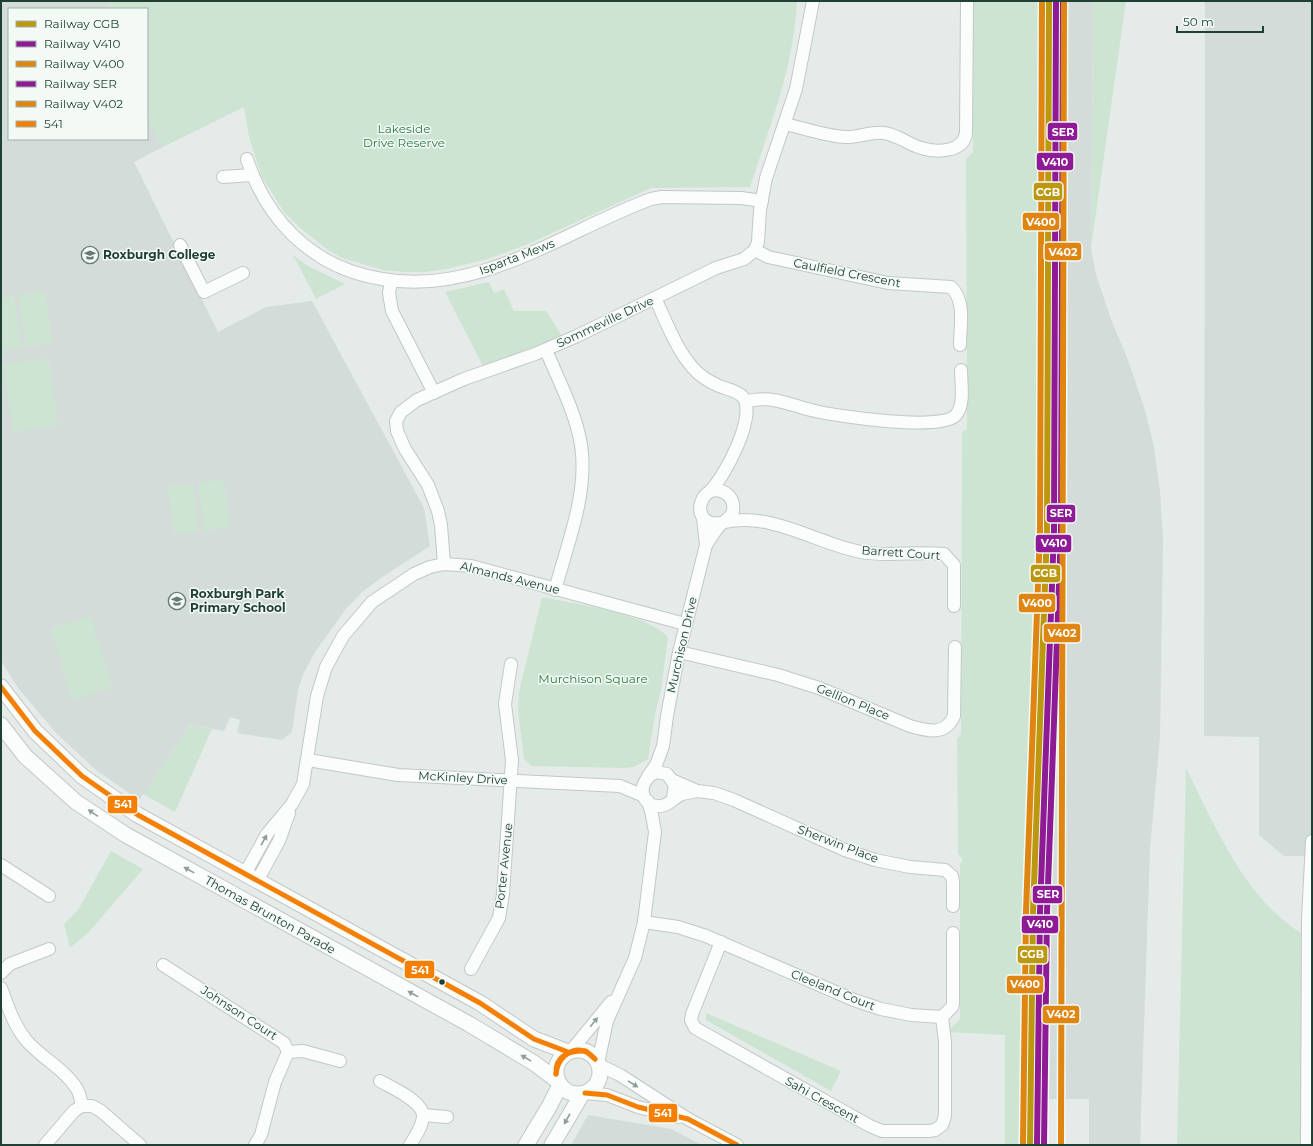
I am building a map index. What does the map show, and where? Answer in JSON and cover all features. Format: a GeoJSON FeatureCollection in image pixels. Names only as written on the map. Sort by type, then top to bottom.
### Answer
{"type":"FeatureCollection","features":[{"type":"Feature","properties":{"kind":"street"},"geometry":{"type":"LineString","coordinates":[[805,1],[803,20],[806,36]]}},
{"type":"Feature","properties":{"kind":"street"},"geometry":{"type":"LineString","coordinates":[[755,250],[758,242],[762,200],[771,163],[796,89],[812,1]]}},
{"type":"Feature","properties":{"kind":"street"},"geometry":{"type":"LineString","coordinates":[[785,124],[844,137],[884,133],[894,135],[922,149],[950,150],[957,148],[965,139],[966,133],[967,2]]}},
{"type":"Feature","properties":{"kind":"street","name":"Isparta Mews"},"geometry":{"type":"LineString","coordinates":[[247,159],[252,175],[275,216],[305,247],[340,267],[370,277],[391,281],[431,281],[485,270],[526,255],[644,201],[657,197],[741,198],[762,200]]}},
{"type":"Feature","properties":{"kind":"street"},"geometry":{"type":"LineString","coordinates":[[223,177],[252,175]]}},
{"type":"Feature","properties":{"kind":"street"},"geometry":{"type":"LineString","coordinates":[[180,245],[204,292],[243,273]]}},
{"type":"Feature","properties":{"kind":"street","name":"Sommeville Drive"},"geometry":{"type":"LineString","coordinates":[[444,564],[441,525],[434,499],[428,485],[405,449],[396,426],[396,421],[401,412],[416,401],[464,379],[546,350],[716,268],[744,259],[755,250]]}},
{"type":"Feature","properties":{"kind":"street","name":"Caulfield Crescent"},"geometry":{"type":"LineString","coordinates":[[755,250],[768,257],[888,284],[951,287],[957,293],[960,302],[960,345]]}},
{"type":"Feature","properties":{"kind":"street"},"geometry":{"type":"LineString","coordinates":[[391,281],[389,294],[392,312],[434,393]]}},
{"type":"Feature","properties":{"kind":"street"},"geometry":{"type":"LineString","coordinates":[[655,298],[680,349],[693,368],[710,381],[738,393],[746,401],[748,409],[746,420],[728,468],[700,503],[699,508],[703,518],[711,523],[723,523],[732,514],[733,509],[730,498],[728,468]]}},
{"type":"Feature","properties":{"kind":"street"},"geometry":{"type":"LineString","coordinates":[[546,350],[575,423],[582,452],[582,482],[577,509],[555,590]]}},
{"type":"Feature","properties":{"kind":"street"},"geometry":{"type":"LineString","coordinates":[[746,401],[773,400],[813,411],[850,418],[886,422],[942,422],[955,416],[959,410],[961,370]]}},
{"type":"Feature","properties":{"kind":"street"},"geometry":{"type":"LineString","coordinates":[[710,492],[721,491],[730,498]]}},
{"type":"Feature","properties":{"kind":"street","name":"Barrett Court"},"geometry":{"type":"LineString","coordinates":[[730,498],[740,509],[760,521]]}},
{"type":"Feature","properties":{"kind":"street","name":"Murchison Drive"},"geometry":{"type":"LineString","coordinates":[[647,778],[656,764],[663,746],[679,652],[706,545],[703,518]]}},
{"type":"Feature","properties":{"kind":"street","name":"Barrett Court"},"geometry":{"type":"LineString","coordinates":[[723,523],[739,519],[760,521],[802,531],[832,543],[862,552],[944,554],[954,565],[954,606]]}},
{"type":"Feature","properties":{"kind":"street","name":"Murchison Drive"},"geometry":{"type":"LineString","coordinates":[[706,545],[723,523]]}},
{"type":"Feature","properties":{"kind":"street","name":"Almands Avenue"},"geometry":{"type":"LineString","coordinates":[[240,898],[251,878],[267,834],[292,804],[303,784],[308,760],[314,712],[321,680],[333,652],[343,636],[362,613],[382,594],[414,574],[430,567],[444,564],[471,566],[555,590],[686,624]]}},
{"type":"Feature","properties":{"kind":"street","name":"Gellion Place"},"geometry":{"type":"LineString","coordinates":[[679,652],[778,675],[819,688],[910,726],[925,730],[942,730],[950,724],[954,716],[955,647]]}},
{"type":"Feature","properties":{"kind":"street","name":"Porter Avenue"},"geometry":{"type":"LineString","coordinates":[[471,969],[499,918],[503,894],[512,781],[511,742],[505,704],[511,664]]}},
{"type":"Feature","properties":{"kind":"street","name":"Thomas Brunton Parade"},"geometry":{"type":"LineString","coordinates":[[1,687],[36,731],[82,776],[138,815],[480,1003],[534,1039],[570,1052]]}},
{"type":"Feature","properties":{"kind":"street","name":"Thomas Brunton Parade"},"geometry":{"type":"LineString","coordinates":[[1,725],[25,756],[76,802],[126,835],[469,1024],[534,1063],[559,1083]]}},
{"type":"Feature","properties":{"kind":"street","name":"Murchison Drive"},"geometry":{"type":"LineString","coordinates":[[663,746],[672,779]]}},
{"type":"Feature","properties":{"kind":"street","name":"McKinley Drive"},"geometry":{"type":"LineString","coordinates":[[308,760],[398,775],[620,786],[647,778]]}},
{"type":"Feature","properties":{"kind":"street"},"geometry":{"type":"LineString","coordinates":[[552,1145],[583,1093],[596,1085],[600,1072],[598,1064],[607,1021],[635,958],[644,922],[655,832],[661,815],[676,790],[672,779],[667,774],[657,772],[647,778],[642,787],[652,815],[655,832]]}},
{"type":"Feature","properties":{"kind":"street","name":"Sherwin Place"},"geometry":{"type":"LineString","coordinates":[[672,779],[697,791],[714,793],[734,800],[845,850],[875,860],[944,870],[952,876],[953,906]]}},
{"type":"Feature","properties":{"kind":"street","name":"McKinley Drive"},"geometry":{"type":"LineString","coordinates":[[620,786],[646,799]]}},
{"type":"Feature","properties":{"kind":"street","name":"Sherwin Place"},"geometry":{"type":"LineString","coordinates":[[671,800],[697,791]]}},
{"type":"Feature","properties":{"kind":"street"},"geometry":{"type":"LineString","coordinates":[[646,799],[656,806],[671,800]]}},
{"type":"Feature","properties":{"kind":"street"},"geometry":{"type":"LineString","coordinates":[[1307,1145],[1308,919],[1312,841]]}},
{"type":"Feature","properties":{"kind":"street"},"geometry":{"type":"LineString","coordinates":[[1,865],[49,896]]}},
{"type":"Feature","properties":{"kind":"street","name":"Cleeland Court"},"geometry":{"type":"LineString","coordinates":[[644,922],[678,927],[721,942],[854,1000],[881,1010],[911,1015],[942,1016]]}},
{"type":"Feature","properties":{"kind":"street"},"geometry":{"type":"LineString","coordinates":[[942,1016],[952,1007],[953,1004],[953,933]]}},
{"type":"Feature","properties":{"kind":"street","name":"Sahi Crescent"},"geometry":{"type":"LineString","coordinates":[[721,942],[692,1014],[691,1020],[695,1028],[870,1126],[882,1131],[932,1131],[942,1124],[945,1116],[945,1042],[942,1016]]}},
{"type":"Feature","properties":{"kind":"street"},"geometry":{"type":"LineString","coordinates":[[1,973],[10,964],[49,949]]}},
{"type":"Feature","properties":{"kind":"street","name":"Johnson Court"},"geometry":{"type":"LineString","coordinates":[[163,965],[278,1037],[284,1043],[288,1052]]}},
{"type":"Feature","properties":{"kind":"street"},"geometry":{"type":"LineString","coordinates":[[1,988],[17,1028],[38,1053],[72,1082],[78,1091],[82,1106]]}},
{"type":"Feature","properties":{"kind":"street"},"geometry":{"type":"LineString","coordinates":[[619,994],[570,1052],[558,1062],[556,1075],[559,1083],[573,1094],[583,1093],[607,1095],[638,1107],[688,1119]]}},
{"type":"Feature","properties":{"kind":"street"},"geometry":{"type":"LineString","coordinates":[[255,1145],[261,1135],[275,1082],[288,1052],[303,1051],[340,1061]]}},
{"type":"Feature","properties":{"kind":"street"},"geometry":{"type":"LineString","coordinates":[[570,1052],[584,1051],[590,1054],[598,1064],[620,1076],[688,1119],[737,1145]]}},
{"type":"Feature","properties":{"kind":"street"},"geometry":{"type":"LineString","coordinates":[[380,1081],[414,1101],[420,1107],[423,1115],[410,1145]]}},
{"type":"Feature","properties":{"kind":"street"},"geometry":{"type":"LineString","coordinates":[[526,1145],[549,1107],[559,1083]]}},
{"type":"Feature","properties":{"kind":"street"},"geometry":{"type":"LineString","coordinates":[[45,1145],[74,1111],[82,1106],[92,1106],[101,1110],[140,1145]]}},
{"type":"Feature","properties":{"kind":"street"},"geometry":{"type":"LineString","coordinates":[[423,1115],[447,1117]]}},
{"type":"Feature","properties":{"kind":"shaded area"},"geometry":{"type":"Polygon","coordinates":[[[1,1],[109,1],[110,8],[8,8],[8,140],[148,140],[148,118],[163,147],[134,162],[218,332],[266,307],[312,301],[424,508],[430,546],[362,592],[346,609],[315,652],[303,675],[298,690],[292,732],[282,740],[237,733],[240,720],[230,717],[224,731],[190,725],[139,800],[96,770],[57,734],[18,688],[1,661],[1,1]]]}},
{"type":"Feature","properties":{"kind":"shaded area"},"geometry":{"type":"Polygon","coordinates":[[[1043,1],[1093,1],[1091,248],[1096,275],[1145,410],[1154,447],[1160,492],[1163,539],[1160,737],[1150,849],[1140,1145],[1089,1145],[1089,1099],[1047,1099],[1048,778],[1042,779],[1038,870],[1036,1099],[1026,1099],[1024,922],[1030,769],[1038,645],[1042,486],[1043,1]]]}},
{"type":"Feature","properties":{"kind":"shaded area"},"geometry":{"type":"Polygon","coordinates":[[[1205,1],[1312,1],[1312,856],[1284,856],[1259,835],[1259,737],[1204,736],[1205,1]]]}},
{"type":"Feature","properties":{"kind":"shaded area"},"geometry":{"type":"Polygon","coordinates":[[[588,1115],[671,1129],[702,1145],[571,1145],[588,1115]]]}},
{"type":"Feature","properties":{"kind":"green space","name":"Lakeside Drive Reserve"},"geometry":{"type":"Polygon","coordinates":[[[109,1],[797,1],[795,26],[786,73],[780,96],[750,187],[651,188],[528,244],[488,259],[446,269],[425,272],[383,270],[342,258],[328,250],[300,228],[284,212],[262,177],[249,137],[244,107],[163,147],[148,118],[148,8],[110,8],[109,1]]]}},
{"type":"Feature","properties":{"kind":"green space"},"geometry":{"type":"Polygon","coordinates":[[[972,1],[1043,1],[1042,486],[1038,645],[1030,769],[1024,922],[1026,1145],[1005,1145],[1005,1035],[947,1032],[960,1019],[960,864],[963,859],[958,854],[957,739],[961,734],[962,432],[967,429],[966,159],[973,152],[972,1]]]}},
{"type":"Feature","properties":{"kind":"green space"},"geometry":{"type":"Polygon","coordinates":[[[1093,1],[1126,1],[1091,248],[1093,1]]]}},
{"type":"Feature","properties":{"kind":"green space"},"geometry":{"type":"Polygon","coordinates":[[[293,255],[308,266],[345,284],[316,299],[293,255]]]}},
{"type":"Feature","properties":{"kind":"green space"},"geometry":{"type":"Polygon","coordinates":[[[489,282],[494,293],[504,289],[514,311],[546,311],[562,336],[483,366],[445,292],[489,282]]]}},
{"type":"Feature","properties":{"kind":"green space"},"geometry":{"type":"Polygon","coordinates":[[[45,291],[52,343],[26,347],[18,295],[45,291]]]}},
{"type":"Feature","properties":{"kind":"green space"},"geometry":{"type":"Polygon","coordinates":[[[14,296],[22,348],[1,351],[1,298],[14,296]]]}},
{"type":"Feature","properties":{"kind":"green space"},"geometry":{"type":"Polygon","coordinates":[[[49,358],[58,426],[13,432],[4,364],[49,358]]]}},
{"type":"Feature","properties":{"kind":"green space"},"geometry":{"type":"Polygon","coordinates":[[[224,480],[230,527],[205,531],[198,483],[224,480]]]}},
{"type":"Feature","properties":{"kind":"green space"},"geometry":{"type":"Polygon","coordinates":[[[193,484],[199,531],[174,535],[168,487],[193,484]]]}},
{"type":"Feature","properties":{"kind":"green space","name":"Murchison Square"},"geometry":{"type":"Polygon","coordinates":[[[542,597],[591,606],[627,616],[658,629],[668,637],[661,690],[655,714],[648,759],[634,767],[624,768],[531,766],[524,759],[518,710],[519,692],[542,597]]]}},
{"type":"Feature","properties":{"kind":"green space"},"geometry":{"type":"Polygon","coordinates":[[[91,616],[112,688],[72,700],[51,628],[91,616]]]}},
{"type":"Feature","properties":{"kind":"green space"},"geometry":{"type":"Polygon","coordinates":[[[190,725],[212,729],[175,812],[143,794],[190,725]]]}},
{"type":"Feature","properties":{"kind":"green space"},"geometry":{"type":"Polygon","coordinates":[[[1186,768],[1222,840],[1236,864],[1252,886],[1269,907],[1289,925],[1312,939],[1312,1145],[1177,1145],[1186,768]]]}},
{"type":"Feature","properties":{"kind":"green space"},"geometry":{"type":"Polygon","coordinates":[[[1042,778],[1049,778],[1047,1099],[1036,1099],[1037,940],[1042,778]]]}},
{"type":"Feature","properties":{"kind":"green space"},"geometry":{"type":"Polygon","coordinates":[[[111,851],[143,869],[88,933],[70,948],[64,924],[78,910],[111,851]]]}},
{"type":"Feature","properties":{"kind":"green space"},"geometry":{"type":"Polygon","coordinates":[[[706,1013],[841,1071],[831,1091],[706,1020],[706,1013]]]}},
{"type":"Feature","properties":{"kind":"rail line","name":"V400"},"geometry":{"type":"LineString","coordinates":[[1023,1145],[1026,912],[1040,530],[1042,1]]}},
{"type":"Feature","properties":{"kind":"rail line","name":"CGB"},"geometry":{"type":"LineString","coordinates":[[1030,1145],[1033,912],[1047,530],[1049,1]]}},
{"type":"Feature","properties":{"kind":"rail line","name":"V410"},"geometry":{"type":"LineString","coordinates":[[1037,1145],[1040,912],[1054,530],[1056,1]]}},
{"type":"Feature","properties":{"kind":"rail line","name":"SER"},"geometry":{"type":"LineString","coordinates":[[1044,1145],[1047,912],[1061,530],[1063,1]]}},
{"type":"Feature","properties":{"kind":"rail line","name":"V402"},"geometry":{"type":"LineString","coordinates":[[1061,1145],[1064,1]]}},
{"type":"Feature","properties":{"kind":"transit line","name":"541"},"geometry":{"type":"LineString","coordinates":[[1,687],[35,731],[82,776],[138,815],[480,1003],[534,1039],[568,1052]]}},
{"type":"Feature","properties":{"kind":"transit line","name":"541"},"geometry":{"type":"LineString","coordinates":[[556,1074],[561,1060],[573,1051],[579,1050],[585,1052],[590,1054],[595,1059]]}},
{"type":"Feature","properties":{"kind":"transit line","name":"541"},"geometry":{"type":"LineString","coordinates":[[556,1074],[558,1063],[564,1055],[569,1053],[586,1051],[595,1059]]}},
{"type":"Feature","properties":{"kind":"transit line","name":"541"},"geometry":{"type":"LineString","coordinates":[[585,1093],[607,1095],[638,1107],[688,1119],[737,1145]]}},
{"type":"Feature","properties":{"kind":"place","name":"Roxburgh College"},"geometry":{"type":"Point","coordinates":[90,255]}},
{"type":"Feature","properties":{"kind":"place","name":"Roxburgh Park Primary School"},"geometry":{"type":"Point","coordinates":[177,601]}}]}
